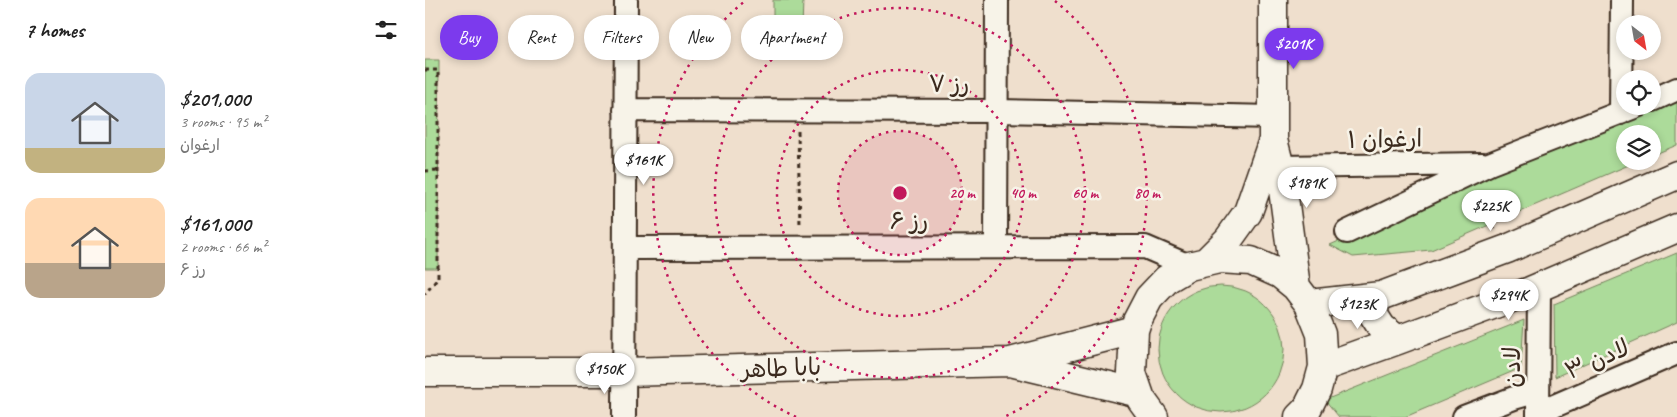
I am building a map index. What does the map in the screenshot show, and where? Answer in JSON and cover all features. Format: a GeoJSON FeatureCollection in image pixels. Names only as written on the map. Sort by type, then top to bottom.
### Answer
{"type":"FeatureCollection","features":[{"type":"Feature","properties":{"kind":"main road"},"geometry":{"type":"LineString","coordinates":[[1273,0],[1273,129],[1303,296],[1321,334],[1323,367],[1317,389],[1307,409],[1299,417]]}},
{"type":"Feature","properties":{"kind":"main road"},"geometry":{"type":"LineString","coordinates":[[1154,417],[1141,399],[1132,373],[1134,330],[1137,320],[1149,298],[1167,279],[1197,264],[1228,240],[1248,212],[1273,129]]}},
{"type":"Feature","properties":{"kind":"main road"},"geometry":{"type":"LineString","coordinates":[[1197,264],[1219,259],[1251,261],[1280,274],[1303,296],[1377,296],[1507,249],[1677,175]]}},
{"type":"Feature","properties":{"kind":"main road"},"geometry":{"type":"LineString","coordinates":[[1323,367],[1539,287],[1677,228]]}},
{"type":"Feature","properties":{"kind":"main road"},"geometry":{"type":"LineString","coordinates":[[1377,296],[1373,314],[1382,328],[1398,340]]}},
{"type":"Feature","properties":{"kind":"main road","name":"بابا طاهر"},"geometry":{"type":"LineString","coordinates":[[425,372],[624,372],[1010,362],[1134,330]]}},
{"type":"Feature","properties":{"kind":"main road"},"geometry":{"type":"LineString","coordinates":[[1010,362],[1139,393]]}},
{"type":"Feature","properties":{"kind":"street"},"geometry":{"type":"LineString","coordinates":[[624,417],[626,0]]}},
{"type":"Feature","properties":{"kind":"street"},"geometry":{"type":"LineString","coordinates":[[996,247],[997,0]]}},
{"type":"Feature","properties":{"kind":"street"},"geometry":{"type":"LineString","coordinates":[[1622,0],[1626,70]]}},
{"type":"Feature","properties":{"kind":"street"},"geometry":{"type":"LineString","coordinates":[[1661,96],[1677,89]]}},
{"type":"Feature","properties":{"kind":"street","name":"رز ۷"},"geometry":{"type":"LineString","coordinates":[[625,110],[997,111],[1273,129]]}},
{"type":"Feature","properties":{"kind":"street"},"geometry":{"type":"LineString","coordinates":[[1347,232],[1489,164],[1616,115]]}},
{"type":"Feature","properties":{"kind":"street","name":"ارغوان ۱"},"geometry":{"type":"LineString","coordinates":[[1281,167],[1489,164]]}},
{"type":"Feature","properties":{"kind":"street","name":"رز ۶"},"geometry":{"type":"LineString","coordinates":[[625,248],[1145,247],[1197,264]]}},
{"type":"Feature","properties":{"kind":"street","name":"لادن"},"geometry":{"type":"LineString","coordinates":[[1538,415],[1539,287]]}},
{"type":"Feature","properties":{"kind":"street","name":"لادن ۳"},"geometry":{"type":"LineString","coordinates":[[1538,415],[1677,354]]}},
{"type":"Feature","properties":{"kind":"street"},"geometry":{"type":"LineString","coordinates":[[1464,417],[1539,391]]}},
{"type":"Feature","properties":{"kind":"path"},"geometry":{"type":"LineString","coordinates":[[425,70],[438,70],[438,278],[425,294]]}},
{"type":"Feature","properties":{"kind":"path"},"geometry":{"type":"LineString","coordinates":[[798,111],[800,247]]}},
{"type":"Feature","properties":{"kind":"path"},"geometry":{"type":"LineString","coordinates":[[425,171],[437,170]]}},
{"type":"Feature","properties":{"kind":"path"},"geometry":{"type":"LineString","coordinates":[[1463,177],[1507,249]]}},
{"type":"Feature","properties":{"kind":"green space"},"geometry":{"type":"Polygon","coordinates":[[[773,0],[803,0],[802,15],[773,15],[773,0]]]}},
{"type":"Feature","properties":{"kind":"green space"},"geometry":{"type":"Polygon","coordinates":[[[425,60],[439,60],[438,268],[425,268],[425,60]]]}},
{"type":"Feature","properties":{"kind":"green space"},"geometry":{"type":"Polygon","coordinates":[[[1677,93],[1677,145],[1661,152],[1661,125],[1616,125],[1617,170],[1431,250],[1353,257],[1330,245],[1626,115],[1661,115],[1661,100],[1677,93]]]}},
{"type":"Feature","properties":{"kind":"green space"},"geometry":{"type":"Polygon","coordinates":[[[1677,253],[1677,322],[1555,377],[1554,304],[1677,253]]]}},
{"type":"Feature","properties":{"kind":"green space"},"geometry":{"type":"Polygon","coordinates":[[[1221,286],[1245,291],[1265,305],[1279,325],[1284,349],[1279,373],[1265,393],[1245,407],[1221,412],[1197,407],[1177,393],[1163,373],[1158,349],[1163,325],[1177,305],[1197,291],[1221,286]]]}},
{"type":"Feature","properties":{"kind":"green space"},"geometry":{"type":"Polygon","coordinates":[[[1524,320],[1521,368],[1405,417],[1339,417],[1325,400],[1524,320]]]}}]}
